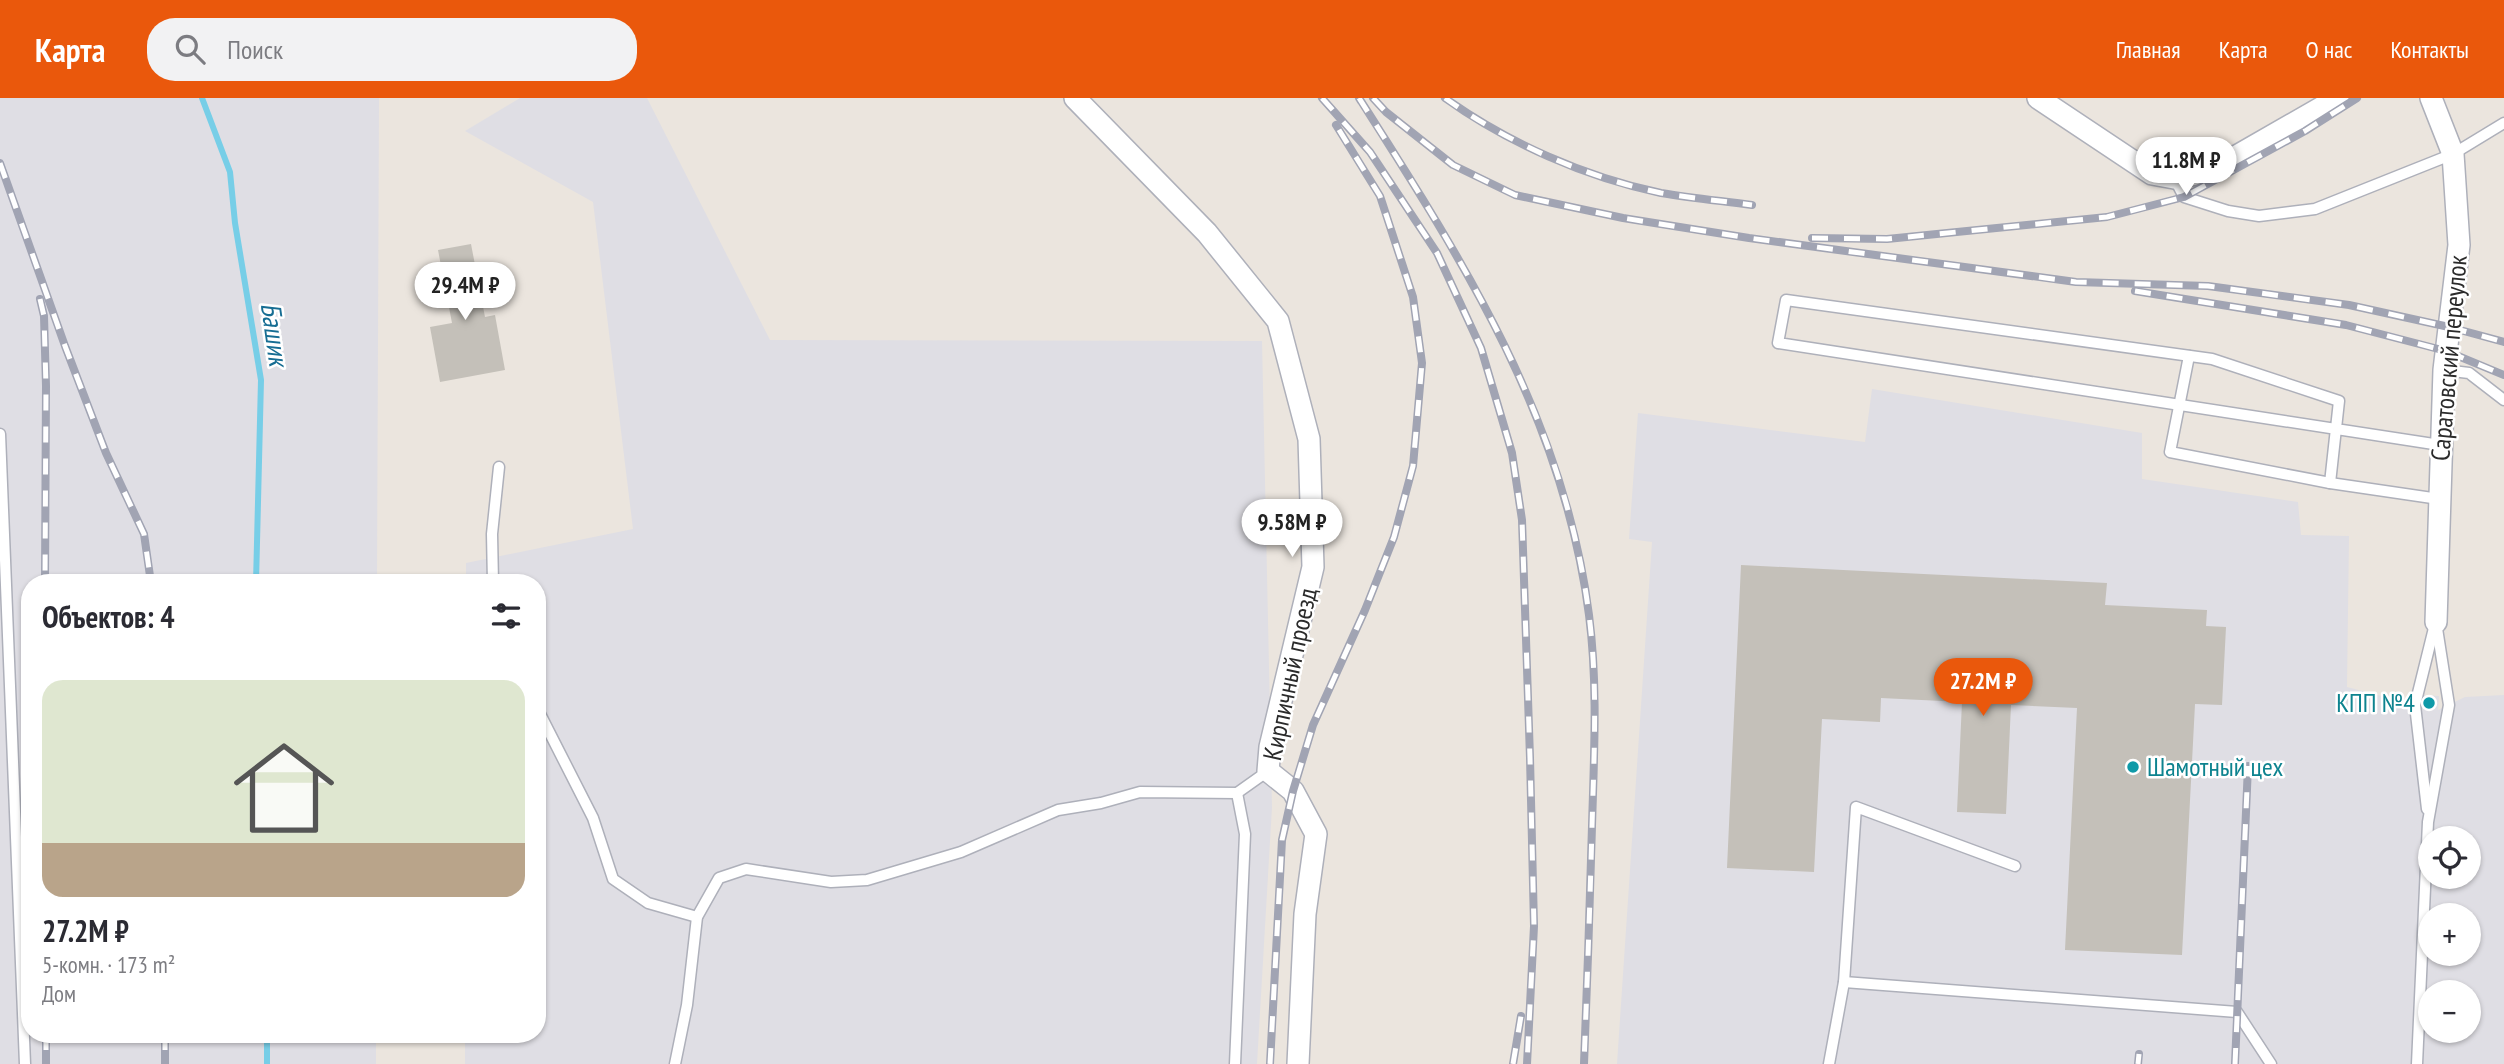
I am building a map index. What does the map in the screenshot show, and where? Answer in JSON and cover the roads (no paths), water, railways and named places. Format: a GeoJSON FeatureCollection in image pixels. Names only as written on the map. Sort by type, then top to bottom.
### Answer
{"type":"FeatureCollection","features":[{"type":"Feature","properties":{"kind":"street","name":"Кирпичный проезд"},"geometry":{"type":"LineString","coordinates":[[1075,98],[1208,233],[1278,321],[1310,439],[1313,567],[1270,747],[1268,771],[1293,791],[1316,834],[1306,914],[1298,1064]]}},
{"type":"Feature","properties":{"kind":"street"},"geometry":{"type":"LineString","coordinates":[[2038,98],[2152,174],[2174,177],[2192,175],[2228,161],[2338,98]]}},
{"type":"Feature","properties":{"kind":"street","name":"Саратовский переулок"},"geometry":{"type":"LineString","coordinates":[[2431,98],[2453,154],[2459,246],[2444,370],[2436,622]]}},
{"type":"Feature","properties":{"kind":"lane"},"geometry":{"type":"LineString","coordinates":[[2174,177],[2184,197],[2228,212],[2259,216],[2315,209],[2453,154],[2504,123]]}},
{"type":"Feature","properties":{"kind":"lane"},"geometry":{"type":"LineString","coordinates":[[2330,483],[2336,429],[2339,401],[2212,359],[1786,300],[1778,343],[2178,404],[2336,429],[2440,445]]}},
{"type":"Feature","properties":{"kind":"lane"},"geometry":{"type":"LineString","coordinates":[[2189,356],[2169,452],[2330,483],[2439,499]]}},
{"type":"Feature","properties":{"kind":"lane"},"geometry":{"type":"LineString","coordinates":[[2444,370],[2469,373],[2504,400]]}},
{"type":"Feature","properties":{"kind":"lane"},"geometry":{"type":"LineString","coordinates":[[0,434],[21,961]]}},
{"type":"Feature","properties":{"kind":"lane"},"geometry":{"type":"LineString","coordinates":[[493,574],[492,534],[499,467]]}},
{"type":"Feature","properties":{"kind":"lane"},"geometry":{"type":"LineString","coordinates":[[0,576],[7,600]]}},
{"type":"Feature","properties":{"kind":"lane"},"geometry":{"type":"LineString","coordinates":[[2428,822],[2415,705],[2436,622]]}},
{"type":"Feature","properties":{"kind":"lane"},"geometry":{"type":"LineString","coordinates":[[2417,1064],[2428,822],[2449,705],[2436,622]]}},
{"type":"Feature","properties":{"kind":"lane"},"geometry":{"type":"LineString","coordinates":[[546,726],[593,818],[612,878],[648,903],[697,917]]}},
{"type":"Feature","properties":{"kind":"lane"},"geometry":{"type":"LineString","coordinates":[[675,1064],[687,1005],[697,917],[719,878],[747,869],[831,882],[867,880],[961,852],[1058,810],[1101,803],[1140,792],[1237,793],[1268,771]]}},
{"type":"Feature","properties":{"kind":"lane"},"geometry":{"type":"LineString","coordinates":[[1235,1064],[1245,834],[1237,793]]}},
{"type":"Feature","properties":{"kind":"lane"},"geometry":{"type":"LineString","coordinates":[[1829,1064],[1844,982],[1856,807],[2015,866]]}},
{"type":"Feature","properties":{"kind":"lane"},"geometry":{"type":"LineString","coordinates":[[1844,982],[2237,1012],[2271,1064]]}},
{"type":"Feature","properties":{"kind":"lane"},"geometry":{"type":"LineString","coordinates":[[24,1043],[25,1064]]}},
{"type":"Feature","properties":{"kind":"waterway","name":"Башик"},"geometry":{"type":"LineString","coordinates":[[202,98],[230,172],[235,223],[261,380],[256,574]]}},
{"type":"Feature","properties":{"kind":"waterway","name":"Башик"},"geometry":{"type":"LineString","coordinates":[[267,1043],[267,1064]]}},
{"type":"Feature","properties":{"kind":"railway"},"geometry":{"type":"LineString","coordinates":[[1322,98],[1370,152],[1437,253],[1481,348],[1512,453],[1522,520],[1530,758],[1534,926],[1527,1064]]}},
{"type":"Feature","properties":{"kind":"railway"},"geometry":{"type":"LineString","coordinates":[[1359,98],[1471,281],[1504,344],[1533,408],[1557,474],[1576,543],[1589,615],[1594,694],[1594,773],[1584,1064]]}},
{"type":"Feature","properties":{"kind":"railway"},"geometry":{"type":"LineString","coordinates":[[1373,98],[1386,112],[1453,165],[1515,195],[1623,218],[1749,238],[2076,282],[2208,286],[2349,305],[2504,342]]}},
{"type":"Feature","properties":{"kind":"railway"},"geometry":{"type":"LineString","coordinates":[[1445,98],[1521,144],[1604,178],[1661,193],[1752,205]]}},
{"type":"Feature","properties":{"kind":"railway"},"geometry":{"type":"LineString","coordinates":[[1812,238],[1887,239],[2107,217],[2184,197],[2305,131],[2357,98]]}},
{"type":"Feature","properties":{"kind":"railway"},"geometry":{"type":"LineString","coordinates":[[1270,1064],[1282,840],[1293,791],[1313,725],[1365,610],[1394,537],[1413,466],[1422,363],[1413,297],[1380,196],[1336,125]]}},
{"type":"Feature","properties":{"kind":"railway"},"geometry":{"type":"LineString","coordinates":[[0,163],[106,453],[144,534],[150,574]]}},
{"type":"Feature","properties":{"kind":"railway"},"geometry":{"type":"LineString","coordinates":[[2135,291],[2346,325],[2446,351],[2504,375]]}},
{"type":"Feature","properties":{"kind":"railway"},"geometry":{"type":"LineString","coordinates":[[40,299],[44,316],[46,386],[45,574]]}},
{"type":"Feature","properties":{"kind":"railway"},"geometry":{"type":"LineString","coordinates":[[2235,1064],[2248,766]]}},
{"type":"Feature","properties":{"kind":"railway"},"geometry":{"type":"LineString","coordinates":[[1513,1064],[1521,1016]]}},
{"type":"Feature","properties":{"kind":"railway"},"geometry":{"type":"LineString","coordinates":[[46,1043],[46,1064]]}},
{"type":"Feature","properties":{"kind":"railway"},"geometry":{"type":"LineString","coordinates":[[165,1043],[165,1064]]}},
{"type":"Feature","properties":{"kind":"railway"},"geometry":{"type":"LineString","coordinates":[[2138,1064],[2139,1054]]}},
{"type":"Feature","properties":{"kind":"place","name":"КПП №4"},"geometry":{"type":"Point","coordinates":[2429,703]}},
{"type":"Feature","properties":{"kind":"place","name":"Шамотный цех"},"geometry":{"type":"Point","coordinates":[2133,767]}}]}
